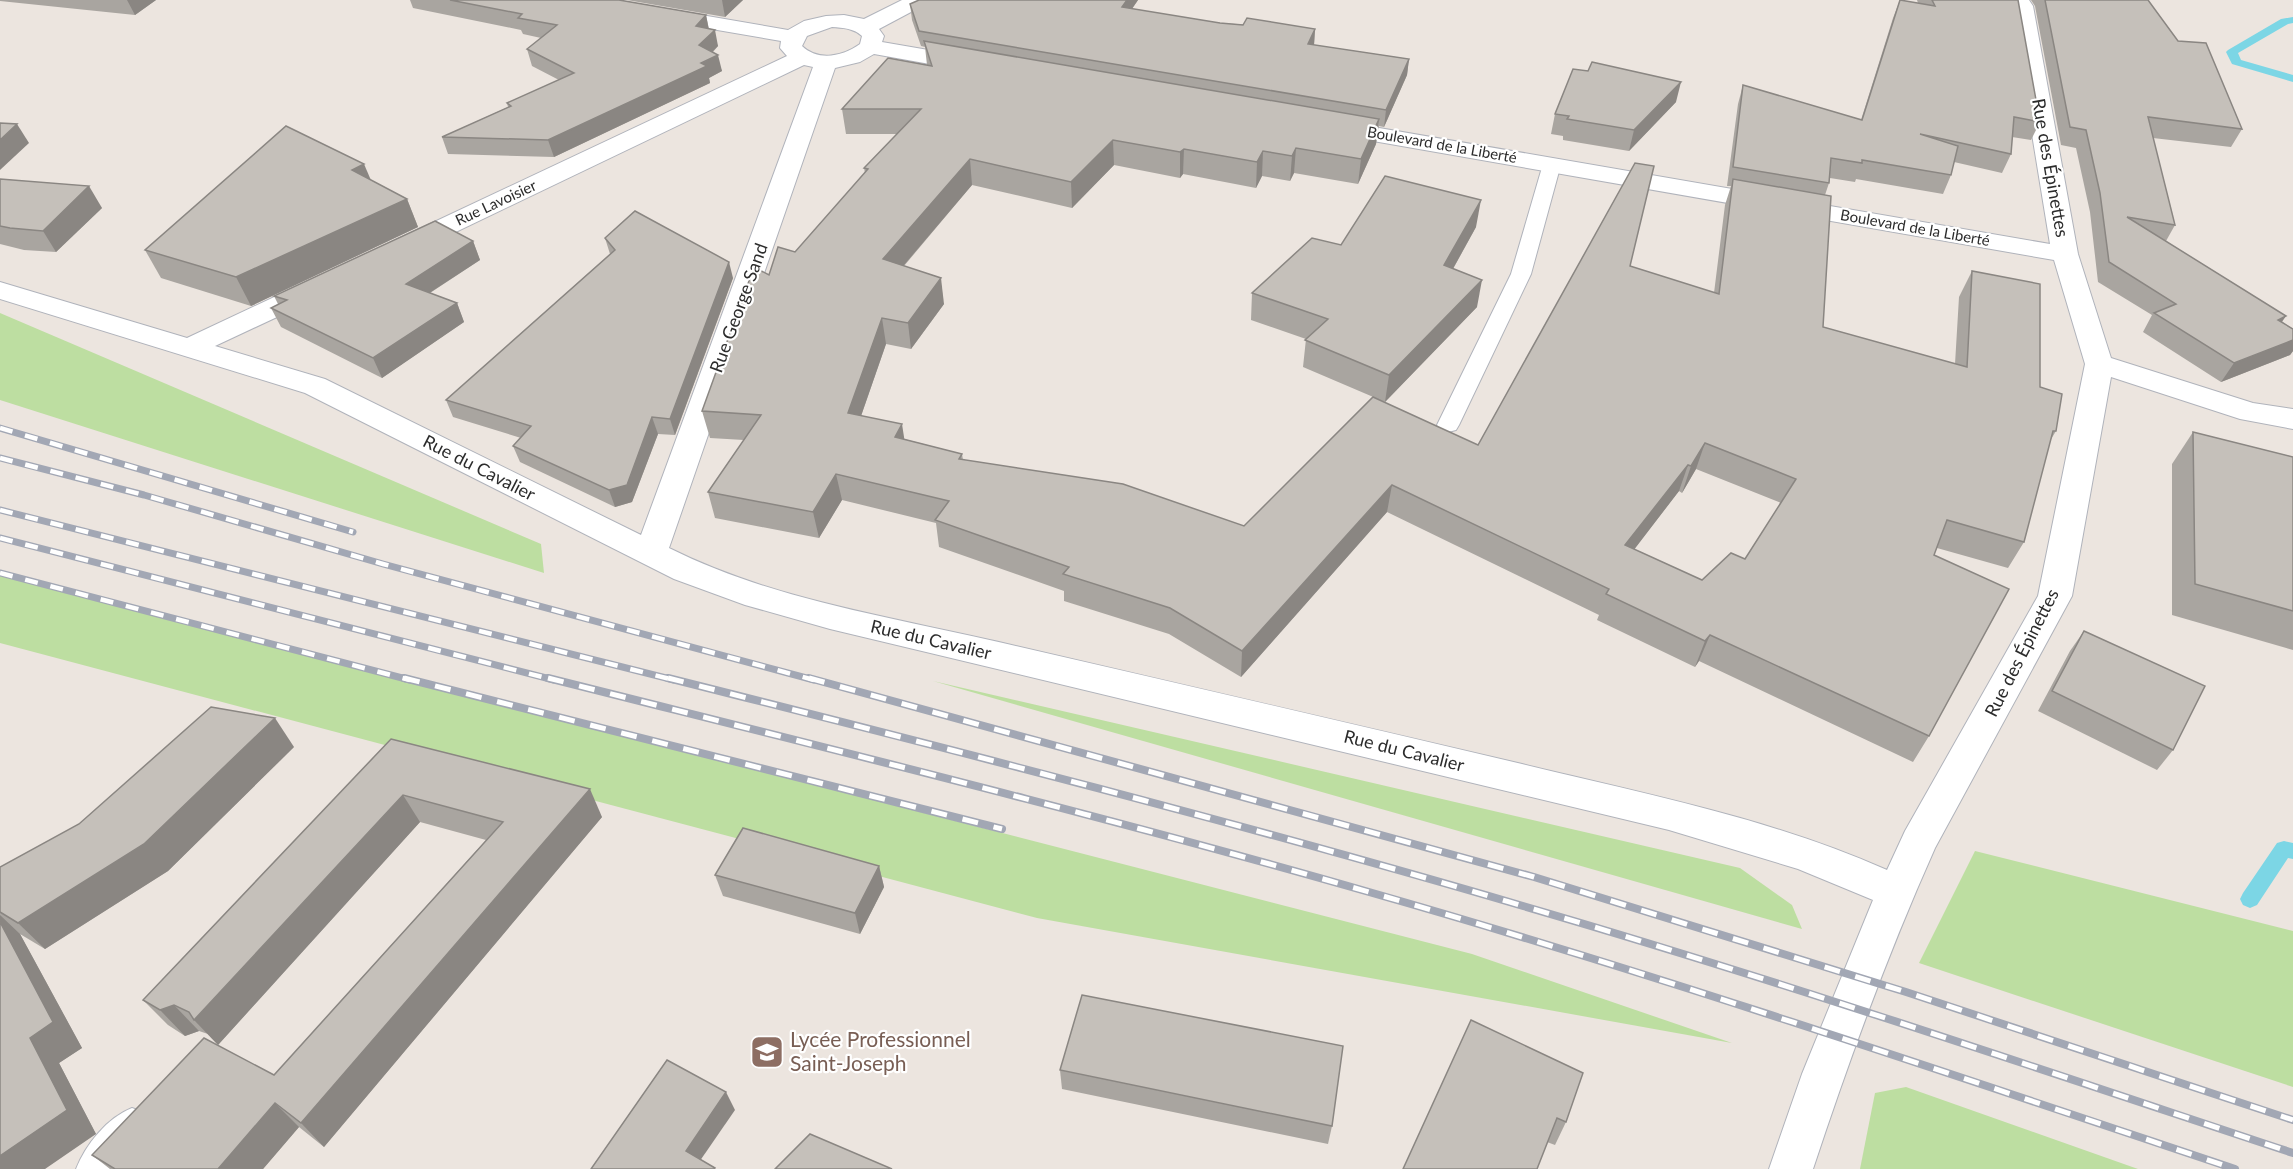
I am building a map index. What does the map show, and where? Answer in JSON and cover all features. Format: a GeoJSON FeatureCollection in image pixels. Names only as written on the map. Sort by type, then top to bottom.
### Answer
{"type":"FeatureCollection","features":[{"type":"Feature","properties":{"kind":"street"},"geometry":{"type":"LineString","coordinates":[[577,0],[807,52],[853,58],[868,37],[919,0]]}},
{"type":"Feature","properties":{"kind":"street","name":"Rue des Épinettes"},"geometry":{"type":"LineString","coordinates":[[1791,1169],[1823,1074],[1896,891],[1919,842],[2055,596],[2099,364],[2065,254],[2022,6],[2018,0]]}},
{"type":"Feature","properties":{"kind":"street"},"geometry":{"type":"LineString","coordinates":[[807,52],[808,27],[833,11],[856,23],[868,37],[988,67]]}},
{"type":"Feature","properties":{"kind":"street","name":"Rue Lavoisier"},"geometry":{"type":"LineString","coordinates":[[383,256],[807,52]]}},
{"type":"Feature","properties":{"kind":"street","name":"Rue George Sand"},"geometry":{"type":"LineString","coordinates":[[651,554],[807,52]]}},
{"type":"Feature","properties":{"kind":"street","name":"Boulevard de la Liberté"},"geometry":{"type":"LineString","coordinates":[[1305,122],[2065,254]]}},
{"type":"Feature","properties":{"kind":"street"},"geometry":{"type":"LineString","coordinates":[[190,348],[330,281]]}},
{"type":"Feature","properties":{"kind":"street","name":"Rue du Cavalier"},"geometry":{"type":"LineString","coordinates":[[0,290],[315,386],[651,554],[726,587],[813,612],[1334,734],[1712,826],[1853,871],[1896,891]]}},
{"type":"Feature","properties":{"kind":"street"},"geometry":{"type":"LineString","coordinates":[[2099,364],[2250,412],[2293,419]]}},
{"type":"Feature","properties":{"kind":"street"},"geometry":{"type":"LineString","coordinates":[[98,1169],[159,1098]]}},
{"type":"Feature","properties":{"kind":"lane"},"geometry":{"type":"LineString","coordinates":[[1448,425],[1521,274],[1552,164]]}},
{"type":"Feature","properties":{"kind":"green space"},"geometry":{"type":"Polygon","coordinates":[[[0,313],[541,544],[544,573],[0,400],[0,313]]]}},
{"type":"Feature","properties":{"kind":"green space"},"geometry":{"type":"Polygon","coordinates":[[[0,575],[1472,954],[1732,1043],[1037,918],[0,643],[0,575]]]}},
{"type":"Feature","properties":{"kind":"green space"},"geometry":{"type":"Polygon","coordinates":[[[933,681],[1740,868],[1792,905],[1802,929],[933,681]]]}},
{"type":"Feature","properties":{"kind":"green space"},"geometry":{"type":"Polygon","coordinates":[[[1975,851],[2293,931],[2293,1087],[1919,963],[1975,851]]]}},
{"type":"Feature","properties":{"kind":"green space"},"geometry":{"type":"Polygon","coordinates":[[[1906,1087],[2138,1169],[1860,1169],[1875,1093],[1906,1087]]]}},
{"type":"Feature","properties":{"kind":"building"},"geometry":{"type":"Polygon","coordinates":[[[450,0],[619,0],[706,15],[696,26],[715,30],[699,45],[718,55],[701,63],[707,66],[548,140],[442,137],[511,106],[507,103],[574,73],[527,49],[557,25],[518,18],[522,14],[450,0]]]}},
{"type":"Feature","properties":{"kind":"building"},"geometry":{"type":"Polygon","coordinates":[[[919,0],[1127,0],[1122,7],[1220,23],[1243,25],[1247,18],[1315,29],[1308,44],[1409,59],[1386,110],[919,31],[910,4],[919,0]]]}},
{"type":"Feature","properties":{"kind":"building"},"geometry":{"type":"Polygon","coordinates":[[[1900,0],[1935,6],[1932,0],[2018,0],[2040,122],[2014,117],[2011,154],[1920,134],[1958,146],[1951,175],[1862,160],[1862,163],[1831,158],[1829,183],[1733,167],[1743,85],[1862,120],[1900,0]]]}},
{"type":"Feature","properties":{"kind":"building"},"geometry":{"type":"Polygon","coordinates":[[[2045,0],[2148,0],[2178,41],[2206,43],[2242,129],[2148,117],[2175,225],[2127,217],[2286,316],[2278,320],[2293,329],[2293,340],[2234,363],[2154,313],[2176,304],[2109,262],[2100,193],[2086,130],[2070,127],[2045,0]]]}},
{"type":"Feature","properties":{"kind":"building"},"geometry":{"type":"Polygon","coordinates":[[[924,41],[1379,119],[1361,159],[1296,148],[1292,156],[1263,151],[1257,162],[1184,149],[1180,152],[1113,140],[1071,182],[970,159],[883,259],[941,278],[908,323],[882,318],[848,413],[902,424],[895,437],[962,454],[959,459],[1123,484],[1244,526],[1373,397],[1478,445],[1635,163],[1654,166],[1630,266],[1719,294],[1733,179],[1831,196],[1823,327],[1967,367],[1972,271],[2040,284],[2040,387],[2062,394],[2056,431],[2053,431],[2024,542],[1947,520],[1934,555],[2009,589],[1929,736],[1710,635],[1705,641],[1606,594],[1609,589],[1392,485],[1242,651],[1170,608],[1063,574],[1069,567],[935,520],[949,501],[836,474],[813,512],[708,492],[761,415],[702,411],[754,267],[769,275],[778,247],[795,252],[868,169],[864,168],[921,109],[842,109],[888,58],[932,66],[924,41]],[[1705,443],[1691,466],[1688,465],[1625,545],[1702,580],[1731,553],[1745,559],[1796,479],[1705,443]]]}},
{"type":"Feature","properties":{"kind":"building"},"geometry":{"type":"Polygon","coordinates":[[[1592,62],[1681,82],[1634,130],[1567,119],[1569,116],[1555,114],[1573,69],[1588,71],[1592,62]]]}},
{"type":"Feature","properties":{"kind":"building"},"geometry":{"type":"Polygon","coordinates":[[[0,123],[17,124],[0,140],[0,123]]]}},
{"type":"Feature","properties":{"kind":"building"},"geometry":{"type":"Polygon","coordinates":[[[286,126],[364,164],[352,170],[407,199],[236,277],[145,250],[286,126]]]}},
{"type":"Feature","properties":{"kind":"building"},"geometry":{"type":"Polygon","coordinates":[[[1385,176],[1481,200],[1444,265],[1482,280],[1389,375],[1305,340],[1328,319],[1252,293],[1312,238],[1341,245],[1385,176]]]}},
{"type":"Feature","properties":{"kind":"building"},"geometry":{"type":"Polygon","coordinates":[[[0,179],[89,186],[43,231],[0,226],[0,179]]]}},
{"type":"Feature","properties":{"kind":"building"},"geometry":{"type":"Polygon","coordinates":[[[635,211],[729,262],[670,419],[652,417],[627,485],[609,490],[513,446],[531,426],[446,400],[615,250],[605,238],[635,211]]]}},
{"type":"Feature","properties":{"kind":"building"},"geometry":{"type":"Polygon","coordinates":[[[435,221],[473,241],[406,284],[457,303],[373,358],[271,308],[287,300],[274,296],[435,221]]]}},
{"type":"Feature","properties":{"kind":"building"},"geometry":{"type":"Polygon","coordinates":[[[2193,432],[2293,457],[2293,611],[2195,584],[2193,432]]]}},
{"type":"Feature","properties":{"kind":"building"},"geometry":{"type":"Polygon","coordinates":[[[2084,631],[2205,686],[2173,750],[2052,691],[2084,631]]]}},
{"type":"Feature","properties":{"kind":"building"},"geometry":{"type":"Polygon","coordinates":[[[211,707],[275,718],[144,844],[18,923],[0,912],[0,867],[79,824],[211,707]]]}},
{"type":"Feature","properties":{"kind":"building"},"geometry":{"type":"Polygon","coordinates":[[[391,739],[590,789],[301,1123],[275,1103],[218,1169],[115,1169],[92,1155],[204,1038],[274,1075],[503,822],[403,795],[194,1020],[189,1012],[174,1005],[160,1010],[143,1000],[391,739]]]}},
{"type":"Feature","properties":{"kind":"building"},"geometry":{"type":"Polygon","coordinates":[[[743,828],[879,866],[855,913],[715,875],[743,828]]]}},
{"type":"Feature","properties":{"kind":"building"},"geometry":{"type":"Polygon","coordinates":[[[0,922],[53,1022],[30,1038],[67,1110],[0,1156],[0,922]]]}},
{"type":"Feature","properties":{"kind":"building"},"geometry":{"type":"Polygon","coordinates":[[[1082,995],[1343,1046],[1332,1126],[1060,1070],[1082,995]]]}},
{"type":"Feature","properties":{"kind":"building"},"geometry":{"type":"Polygon","coordinates":[[[1471,1020],[1583,1073],[1566,1122],[1557,1118],[1537,1169],[1403,1169],[1471,1020]]]}},
{"type":"Feature","properties":{"kind":"building"},"geometry":{"type":"Polygon","coordinates":[[[667,1060],[726,1092],[686,1151],[715,1168],[591,1169],[667,1060]]]}},
{"type":"Feature","properties":{"kind":"building"},"geometry":{"type":"Polygon","coordinates":[[[810,1134],[892,1169],[775,1169],[810,1134]]]}},
{"type":"Feature","properties":{"kind":"waterway"},"geometry":{"type":"LineString","coordinates":[[2293,20],[2285,21],[2232,52],[2236,62],[2293,79]]}},
{"type":"Feature","properties":{"kind":"waterway"},"geometry":{"type":"LineString","coordinates":[[2250,899],[2284,849],[2293,851]]}},
{"type":"Feature","properties":{"kind":"railway"},"geometry":{"type":"LineString","coordinates":[[0,428],[353,532]]}},
{"type":"Feature","properties":{"kind":"railway"},"geometry":{"type":"LineString","coordinates":[[0,458],[144,495],[383,564],[814,680]]}},
{"type":"Feature","properties":{"kind":"railway"},"geometry":{"type":"LineString","coordinates":[[0,510],[674,680]]}},
{"type":"Feature","properties":{"kind":"railway"},"geometry":{"type":"LineString","coordinates":[[0,538],[554,680]]}},
{"type":"Feature","properties":{"kind":"railway"},"geometry":{"type":"LineString","coordinates":[[0,573],[410,680]]}},
{"type":"Feature","properties":{"kind":"railway"},"geometry":{"type":"LineString","coordinates":[[404,678],[1002,829]]}},
{"type":"Feature","properties":{"kind":"railway"},"geometry":{"type":"LineString","coordinates":[[548,678],[1062,808],[1369,892],[1695,991],[2235,1169]]}},
{"type":"Feature","properties":{"kind":"railway"},"geometry":{"type":"LineString","coordinates":[[668,678],[1204,816],[1417,875],[1813,995],[2293,1153]]}},
{"type":"Feature","properties":{"kind":"railway"},"geometry":{"type":"LineString","coordinates":[[809,678],[1534,877],[1906,992],[2293,1120]]}},
{"type":"Feature","properties":{"kind":"place","name":"Lycée Professionnel Saint-Joseph"},"geometry":{"type":"Point","coordinates":[767,1052]}}]}
